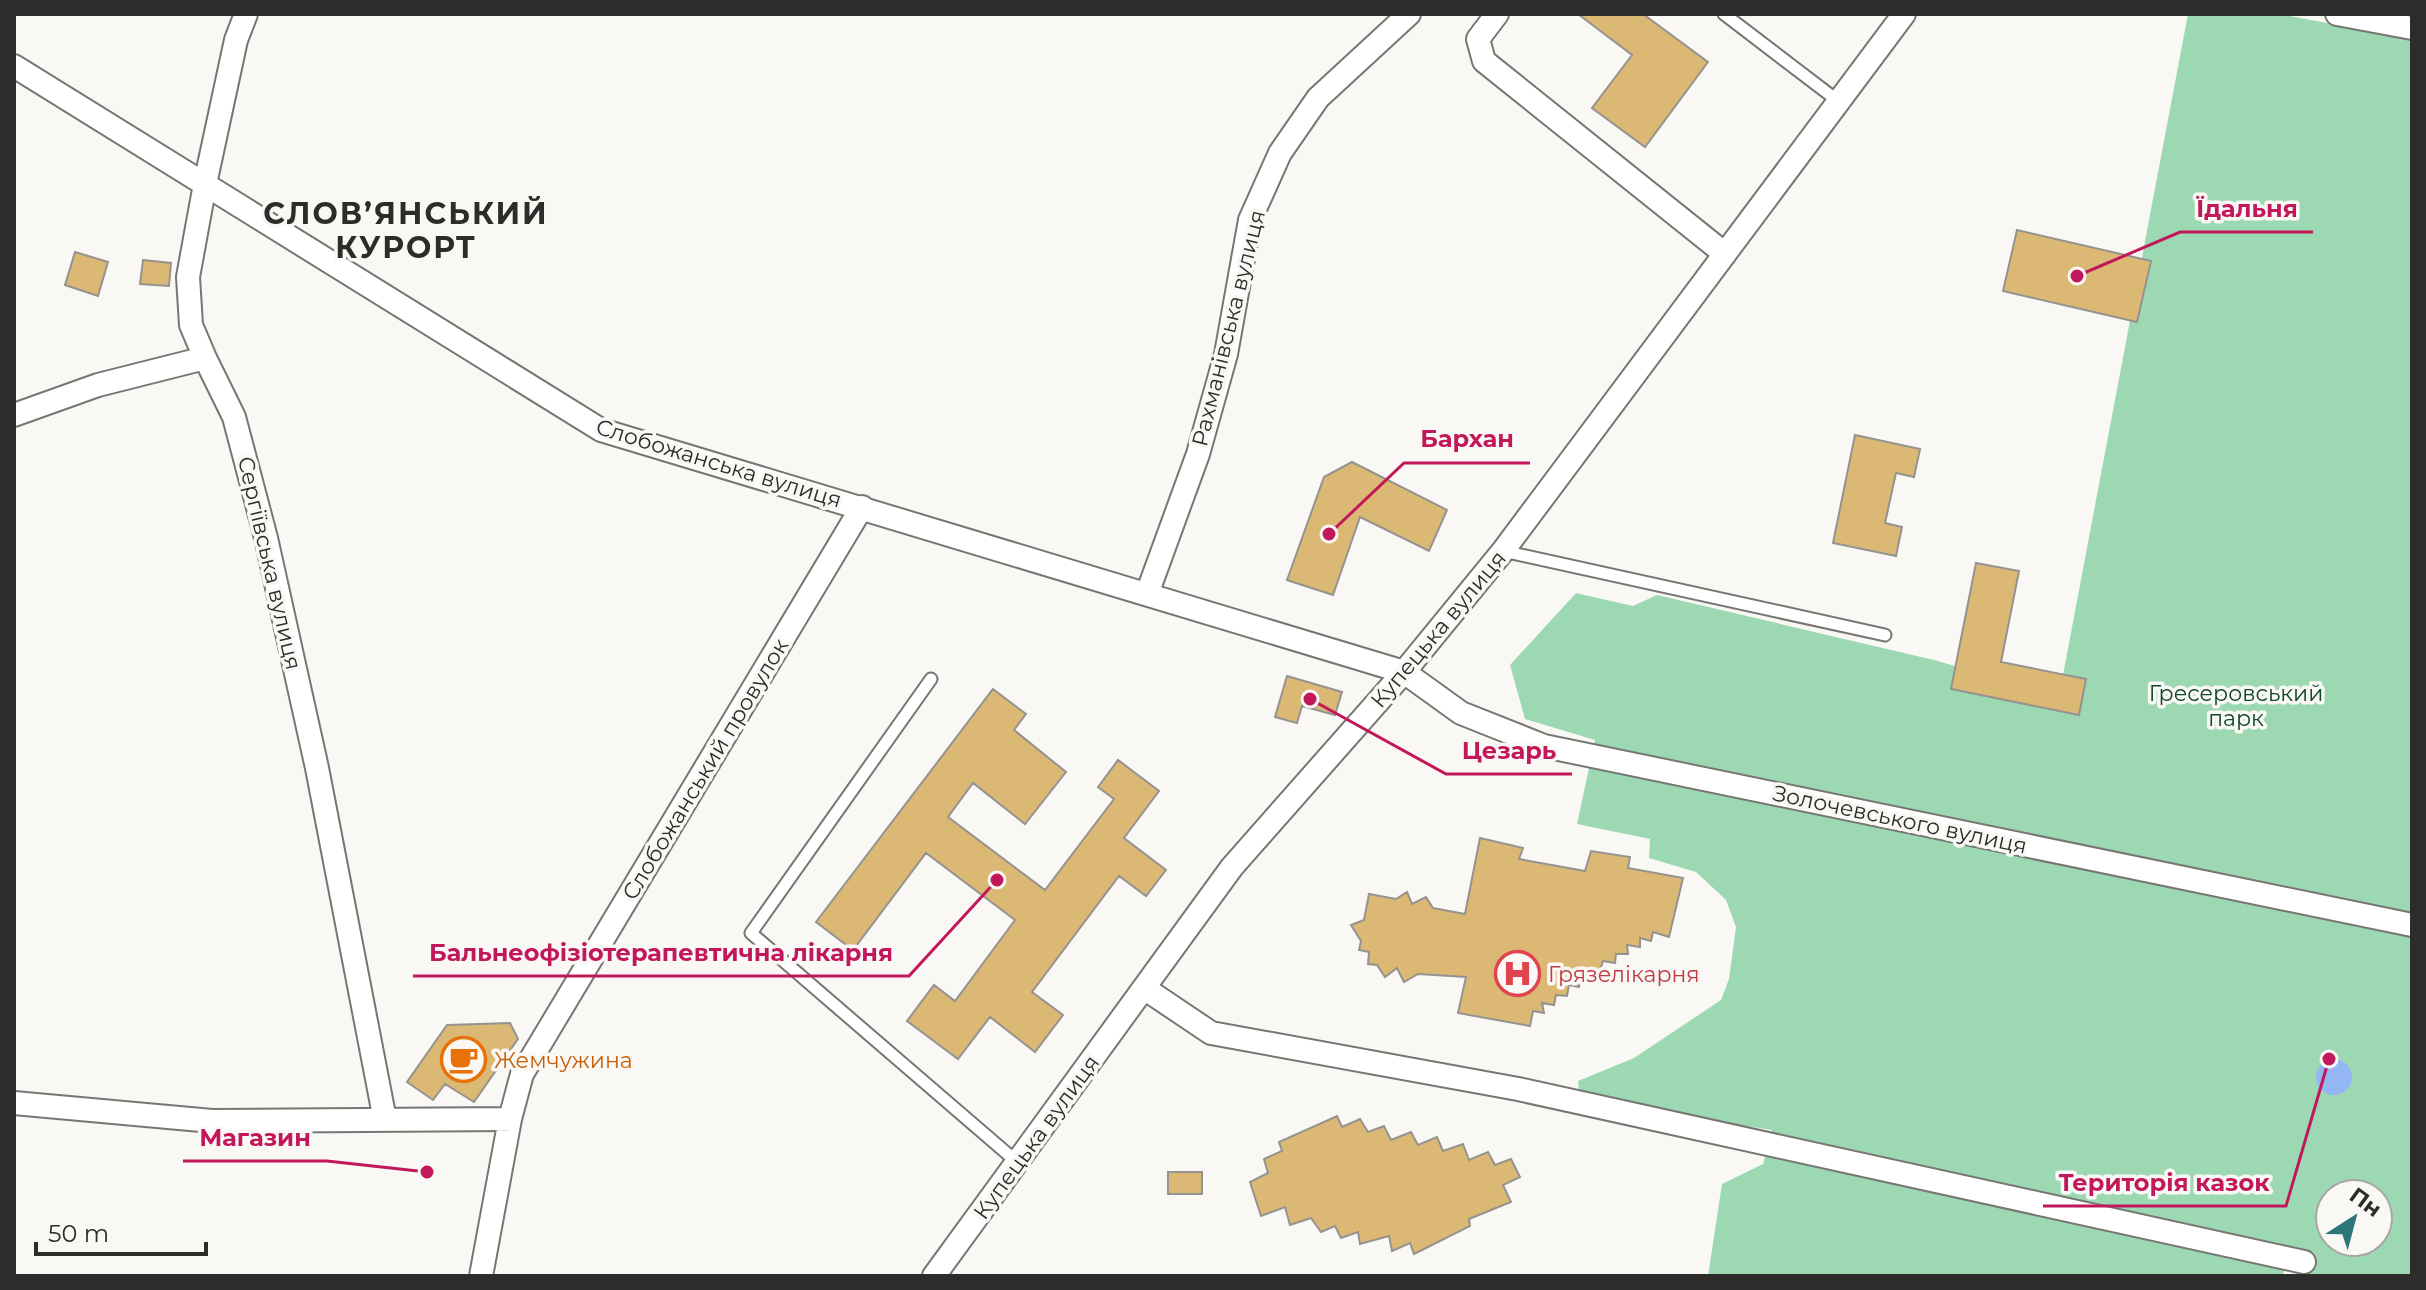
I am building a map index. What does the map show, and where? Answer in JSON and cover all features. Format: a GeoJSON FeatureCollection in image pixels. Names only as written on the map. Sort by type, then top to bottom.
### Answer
{"type":"FeatureCollection","features":[{"type":"Feature","properties":{"kind":"street","name":"Сергіївська вулиця"},"geometry":{"type":"LineString","coordinates":[[246,14],[236,40],[188,277],[191,325],[234,417],[266,538],[317,768],[385,1120]]}},
{"type":"Feature","properties":{"kind":"street","name":"Рахманівська вулиця"},"geometry":{"type":"LineString","coordinates":[[1147,594],[1198,454],[1226,354],[1250,220],[1280,153],[1318,98],[1409,14]]}},
{"type":"Feature","properties":{"kind":"street"},"geometry":{"type":"LineString","coordinates":[[1497,14],[1478,39],[1484,61],[1725,254]]}},
{"type":"Feature","properties":{"kind":"street","name":"Купецька вулиця"},"geometry":{"type":"LineString","coordinates":[[934,1276],[1232,867],[1404,672],[1503,551],[1904,14]]}},
{"type":"Feature","properties":{"kind":"street"},"geometry":{"type":"LineString","coordinates":[[2337,14],[2412,28]]}},
{"type":"Feature","properties":{"kind":"street","name":"Слобожанська вулиця"},"geometry":{"type":"LineString","coordinates":[[14,66],[601,430],[1404,672]]}},
{"type":"Feature","properties":{"kind":"street"},"geometry":{"type":"LineString","coordinates":[[14,415],[98,385],[205,358]]}},
{"type":"Feature","properties":{"kind":"street","name":"Слобожанський провулок"},"geometry":{"type":"LineString","coordinates":[[510,1119],[522,1074],[862,507]]}},
{"type":"Feature","properties":{"kind":"street","name":"Золочевського вулиця"},"geometry":{"type":"LineString","coordinates":[[1404,672],[1461,713],[1544,746],[2412,925]]}},
{"type":"Feature","properties":{"kind":"street"},"geometry":{"type":"LineString","coordinates":[[1144,988],[1211,1033],[1518,1089],[2304,1262]]}},
{"type":"Feature","properties":{"kind":"street"},"geometry":{"type":"LineString","coordinates":[[14,1103],[212,1121],[510,1119],[481,1276]]}},
{"type":"Feature","properties":{"kind":"lane"},"geometry":{"type":"LineString","coordinates":[[1724,14],[1838,101]]}},
{"type":"Feature","properties":{"kind":"lane"},"geometry":{"type":"LineString","coordinates":[[1503,551],[1885,635]]}},
{"type":"Feature","properties":{"kind":"lane"},"geometry":{"type":"LineString","coordinates":[[931,679],[751,933],[1017,1162]]}},
{"type":"Feature","properties":{"kind":"green space","name":"Гресеровський парк"},"geometry":{"type":"Polygon","coordinates":[[[2188,14],[2279,14],[2412,39],[2412,1276],[2308,1276],[2311,1263],[2286,1258],[2283,1276],[1708,1276],[1722,1184],[1763,1164],[1772,1130],[1579,1090],[1578,1081],[1634,1058],[1721,1000],[1729,979],[1736,927],[1726,900],[1696,872],[1649,858],[1650,839],[1577,824],[1595,740],[1525,719],[1510,665],[1576,593],[1633,606],[1657,595],[1934,660],[2059,696],[2188,14]]]}},
{"type":"Feature","properties":{"kind":"water"},"geometry":{"type":"Polygon","coordinates":[[[2334,1059],[2347,1064],[2352,1077],[2347,1090],[2334,1095],[2321,1090],[2316,1077],[2321,1064],[2334,1059]]]}},
{"type":"Feature","properties":{"kind":"building"},"geometry":{"type":"Polygon","coordinates":[[[1578,14],[1643,14],[1708,62],[1645,147],[1592,108],[1632,55],[1578,14]]]}},
{"type":"Feature","properties":{"kind":"building"},"geometry":{"type":"Polygon","coordinates":[[[2017,230],[2151,261],[2137,322],[2003,291],[2017,230]]]}},
{"type":"Feature","properties":{"kind":"building"},"geometry":{"type":"Polygon","coordinates":[[[75,252],[108,262],[98,296],[65,285],[75,252]]]}},
{"type":"Feature","properties":{"kind":"building"},"geometry":{"type":"Polygon","coordinates":[[[143,260],[171,263],[169,286],[140,284],[143,260]]]}},
{"type":"Feature","properties":{"kind":"building"},"geometry":{"type":"Polygon","coordinates":[[[1855,435],[1920,449],[1914,477],[1896,473],[1885,523],[1902,527],[1896,556],[1833,543],[1855,435]]]}},
{"type":"Feature","properties":{"kind":"building"},"geometry":{"type":"Polygon","coordinates":[[[1352,462],[1447,510],[1429,551],[1360,517],[1333,595],[1287,580],[1324,477],[1352,462]]]}},
{"type":"Feature","properties":{"kind":"building"},"geometry":{"type":"Polygon","coordinates":[[[1976,563],[2019,571],[2001,662],[2086,679],[2079,715],[1951,689],[1976,563]]]}},
{"type":"Feature","properties":{"kind":"building"},"geometry":{"type":"Polygon","coordinates":[[[1287,676],[1342,692],[1335,715],[1302,706],[1297,723],[1275,717],[1287,676]]]}},
{"type":"Feature","properties":{"kind":"building"},"geometry":{"type":"Polygon","coordinates":[[[993,689],[1026,714],[1014,730],[1066,772],[1025,824],[973,783],[948,817],[1045,890],[1114,799],[1098,787],[1118,760],[1159,791],[1124,838],[1166,870],[1146,896],[1119,876],[1032,992],[1063,1015],[1035,1052],[990,1017],[958,1059],[907,1021],[934,985],[955,1001],[1015,920],[926,853],[853,950],[816,922],[993,689]]]}},
{"type":"Feature","properties":{"kind":"building"},"geometry":{"type":"Polygon","coordinates":[[[1480,838],[1523,848],[1519,859],[1585,871],[1591,851],[1630,857],[1628,868],[1683,878],[1669,937],[1653,932],[1651,941],[1640,938],[1640,947],[1627,945],[1628,954],[1616,954],[1615,963],[1603,961],[1600,971],[1590,968],[1591,980],[1581,976],[1579,987],[1569,985],[1567,996],[1556,995],[1554,1005],[1542,1003],[1544,1013],[1533,1011],[1530,1026],[1458,1013],[1466,977],[1418,974],[1404,982],[1397,968],[1385,977],[1377,965],[1368,964],[1369,952],[1359,950],[1361,941],[1351,925],[1364,920],[1369,894],[1396,899],[1407,892],[1412,904],[1426,897],[1433,908],[1465,914],[1480,838]]]}},
{"type":"Feature","properties":{"kind":"building","name":"Жемчужина"},"geometry":{"type":"Polygon","coordinates":[[[510,1023],[518,1039],[474,1102],[445,1084],[433,1100],[407,1082],[447,1025],[510,1023]]]}},
{"type":"Feature","properties":{"kind":"building"},"geometry":{"type":"Polygon","coordinates":[[[1337,1116],[1342,1127],[1360,1119],[1368,1132],[1384,1126],[1391,1140],[1411,1132],[1418,1145],[1437,1137],[1443,1151],[1463,1144],[1469,1160],[1488,1152],[1495,1165],[1511,1159],[1520,1177],[1503,1185],[1511,1202],[1469,1219],[1470,1226],[1414,1254],[1410,1243],[1392,1251],[1389,1236],[1360,1244],[1358,1232],[1341,1238],[1335,1226],[1321,1232],[1311,1218],[1290,1225],[1285,1207],[1261,1216],[1250,1182],[1268,1173],[1264,1159],[1282,1151],[1279,1142],[1337,1116]]]}},
{"type":"Feature","properties":{"kind":"building"},"geometry":{"type":"Polygon","coordinates":[[[1168,1172],[1202,1172],[1202,1194],[1168,1194],[1168,1172]]]}},
{"type":"Feature","properties":{"kind":"place","name":"Їдальня"},"geometry":{"type":"Point","coordinates":[2077,276]}},
{"type":"Feature","properties":{"kind":"place","name":"Бархан"},"geometry":{"type":"Point","coordinates":[1329,534]}},
{"type":"Feature","properties":{"kind":"place","name":"Цезарь"},"geometry":{"type":"Point","coordinates":[1310,699]}},
{"type":"Feature","properties":{"kind":"place","name":"Бальнеофізіотерапевтична лікарня"},"geometry":{"type":"Point","coordinates":[997,880]}},
{"type":"Feature","properties":{"kind":"place","name":"Грязелікарня"},"geometry":{"type":"Point","coordinates":[1517,974]}},
{"type":"Feature","properties":{"kind":"place","name":"Територія казок"},"geometry":{"type":"Point","coordinates":[2329,1059]}},
{"type":"Feature","properties":{"kind":"place","name":"Жемчужина"},"geometry":{"type":"Point","coordinates":[463,1060]}},
{"type":"Feature","properties":{"kind":"place","name":"Магазин"},"geometry":{"type":"Point","coordinates":[427,1172]}},
{"type":"Feature","properties":{"kind":"district","name":"СЛОВ’ЯНСЬКИЙ КУРОРТ"},"geometry":{"type":"Point","coordinates":[406,231]}}]}
